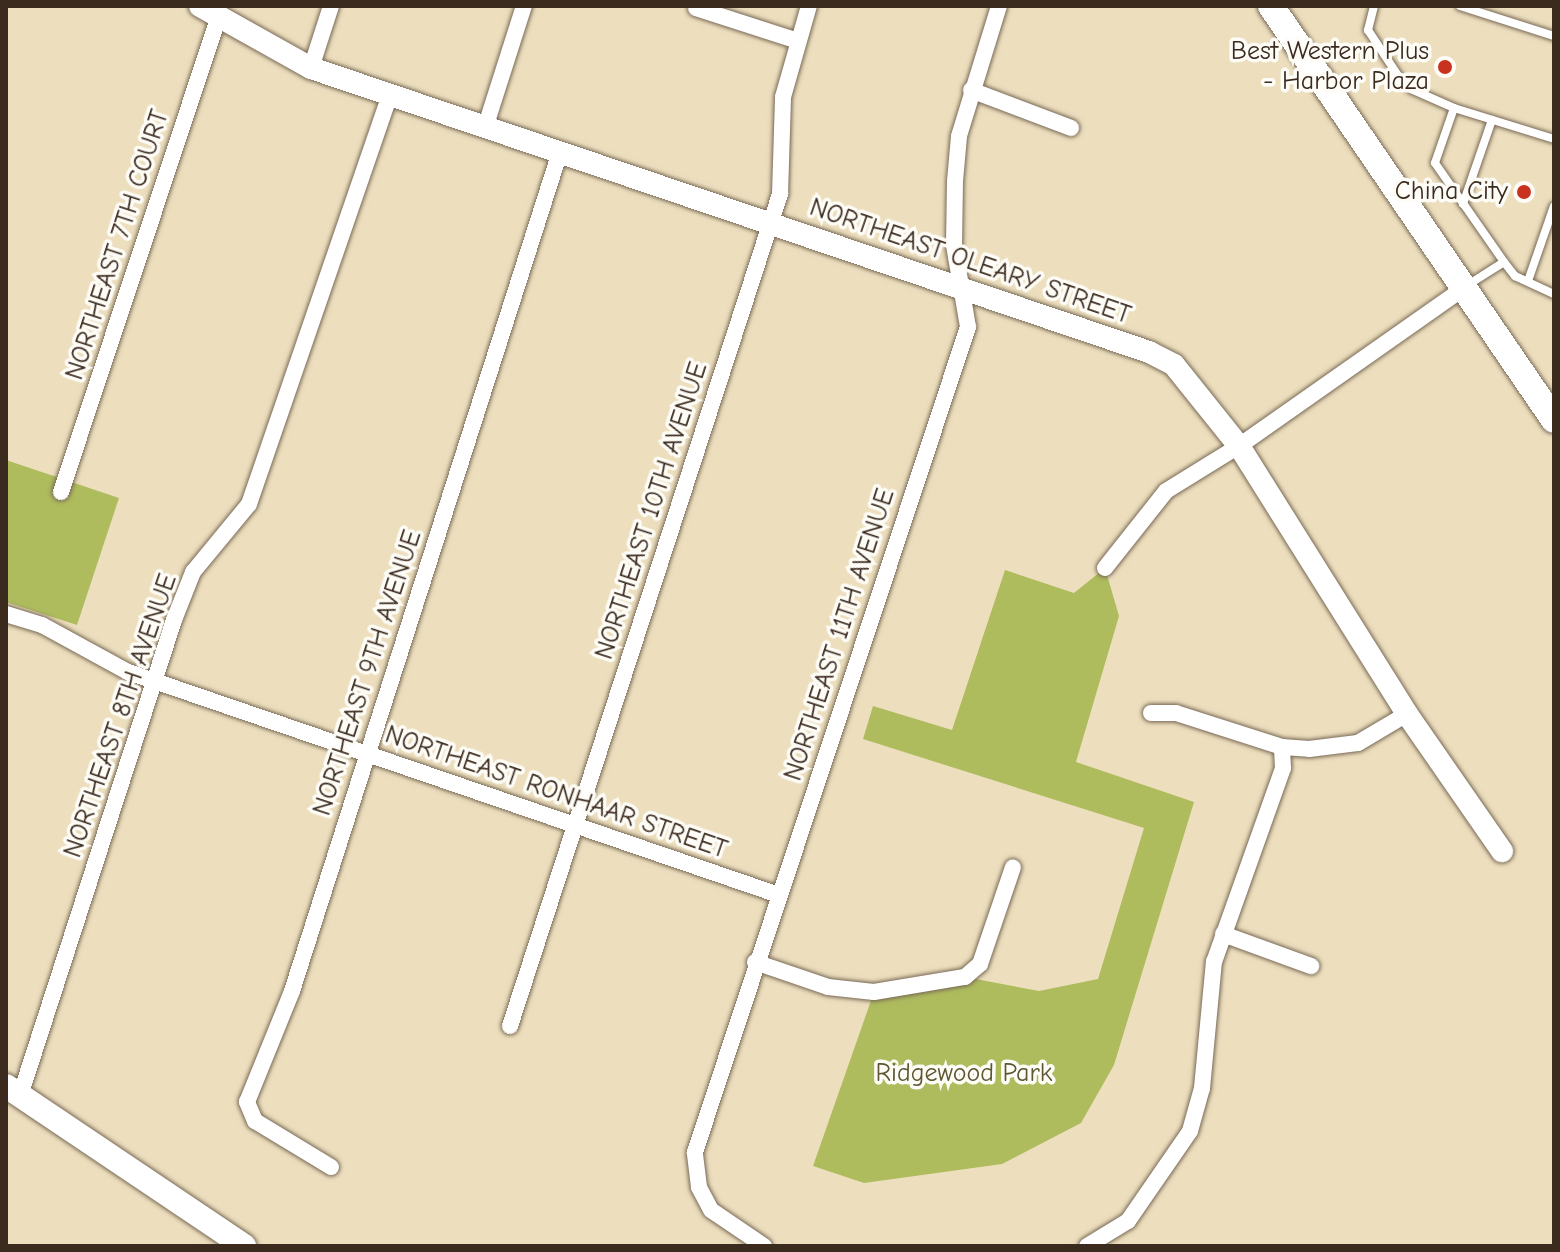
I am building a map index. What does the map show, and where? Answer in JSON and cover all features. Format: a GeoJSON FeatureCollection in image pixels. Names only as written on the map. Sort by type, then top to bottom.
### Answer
{"type":"FeatureCollection","features":[{"type":"Feature","properties":{"kind":"main road"},"geometry":{"type":"LineString","coordinates":[[1271,6],[1554,420]]}},
{"type":"Feature","properties":{"kind":"main road"},"geometry":{"type":"LineString","coordinates":[[13,1091],[244,1246]]}},
{"type":"Feature","properties":{"kind":"street"},"geometry":{"type":"LineString","coordinates":[[311,68],[331,6]]}},
{"type":"Feature","properties":{"kind":"street"},"geometry":{"type":"LineString","coordinates":[[485,128],[524,6]]}},
{"type":"Feature","properties":{"kind":"street","name":"NORTHEAST 10TH AVENUE"},"geometry":{"type":"LineString","coordinates":[[510,1026],[770,224],[783,168],[783,97],[809,6]]}},
{"type":"Feature","properties":{"kind":"street","name":"NORTHEAST 11TH AVENUE"},"geometry":{"type":"LineString","coordinates":[[764,1246],[711,1210],[699,1187],[695,1152],[755,962],[968,327],[954,245],[955,181],[971,90],[999,6]]}},
{"type":"Feature","properties":{"kind":"street"},"geometry":{"type":"LineString","coordinates":[[696,8],[798,41]]}},
{"type":"Feature","properties":{"kind":"street","name":"NORTHEAST OLEARY STREET"},"geometry":{"type":"LineString","coordinates":[[210,10],[311,68],[1149,352],[1174,365],[1239,446],[1407,714],[1502,851]]}},
{"type":"Feature","properties":{"kind":"street","name":"NORTHEAST 7TH COURT"},"geometry":{"type":"LineString","coordinates":[[61,492],[210,10]]}},
{"type":"Feature","properties":{"kind":"street"},"geometry":{"type":"LineString","coordinates":[[971,90],[1071,128]]}},
{"type":"Feature","properties":{"kind":"street","name":"NORTHEAST 8TH AVENUE"},"geometry":{"type":"LineString","coordinates":[[13,1091],[193,572],[249,504],[390,94]]}},
{"type":"Feature","properties":{"kind":"street","name":"NORTHEAST 9TH AVENUE"},"geometry":{"type":"LineString","coordinates":[[331,1167],[255,1121],[247,1102],[292,991],[560,152]]}},
{"type":"Feature","properties":{"kind":"street"},"geometry":{"type":"LineString","coordinates":[[1105,568],[1166,491],[1239,446],[1462,289]]}},
{"type":"Feature","properties":{"kind":"street","name":"NORTHEAST RONHAAR STREET"},"geometry":{"type":"LineString","coordinates":[[6,614],[42,625],[105,662],[157,682],[779,895]]}},
{"type":"Feature","properties":{"kind":"street"},"geometry":{"type":"LineString","coordinates":[[1151,713],[1176,713],[1282,747],[1334,749],[1358,743],[1407,714]]}},
{"type":"Feature","properties":{"kind":"street"},"geometry":{"type":"LineString","coordinates":[[1089,1245],[1128,1221],[1190,1131],[1202,1088],[1214,962],[1283,768],[1282,747]]}},
{"type":"Feature","properties":{"kind":"street"},"geometry":{"type":"LineString","coordinates":[[755,962],[828,987],[874,992],[965,977],[980,964],[1013,867]]}},
{"type":"Feature","properties":{"kind":"street"},"geometry":{"type":"LineString","coordinates":[[1223,934],[1311,966]]}},
{"type":"Feature","properties":{"kind":"lane"},"geometry":{"type":"LineString","coordinates":[[1374,6],[1368,30],[1399,77],[1411,89],[1454,108],[1554,139]]}},
{"type":"Feature","properties":{"kind":"lane"},"geometry":{"type":"LineString","coordinates":[[1460,6],[1554,36]]}},
{"type":"Feature","properties":{"kind":"lane"},"geometry":{"type":"LineString","coordinates":[[1454,108],[1435,163],[1515,276],[1554,294]]}},
{"type":"Feature","properties":{"kind":"lane"},"geometry":{"type":"LineString","coordinates":[[1463,204],[1492,120]]}},
{"type":"Feature","properties":{"kind":"lane"},"geometry":{"type":"LineString","coordinates":[[1528,281],[1554,206]]}},
{"type":"Feature","properties":{"kind":"lane"},"geometry":{"type":"LineString","coordinates":[[1462,289],[1504,262]]}},
{"type":"Feature","properties":{"kind":"green space"},"geometry":{"type":"Polygon","coordinates":[[[6,460],[119,498],[77,625],[6,602],[6,460]]]}},
{"type":"Feature","properties":{"kind":"green space","name":"Ridgewood Park"},"geometry":{"type":"Polygon","coordinates":[[[1105,568],[1119,616],[1076,762],[1194,802],[1114,1065],[1081,1123],[1002,1164],[864,1183],[813,1166],[874,992],[965,977],[1039,991],[1098,979],[1144,828],[863,739],[873,706],[952,730],[1005,570],[1074,593],[1105,568]]]}},
{"type":"Feature","properties":{"kind":"place","name":"Best Western Plus - Harbor Plaza"},"geometry":{"type":"Point","coordinates":[1445,67]}},
{"type":"Feature","properties":{"kind":"place","name":"China City"},"geometry":{"type":"Point","coordinates":[1524,192]}}]}
